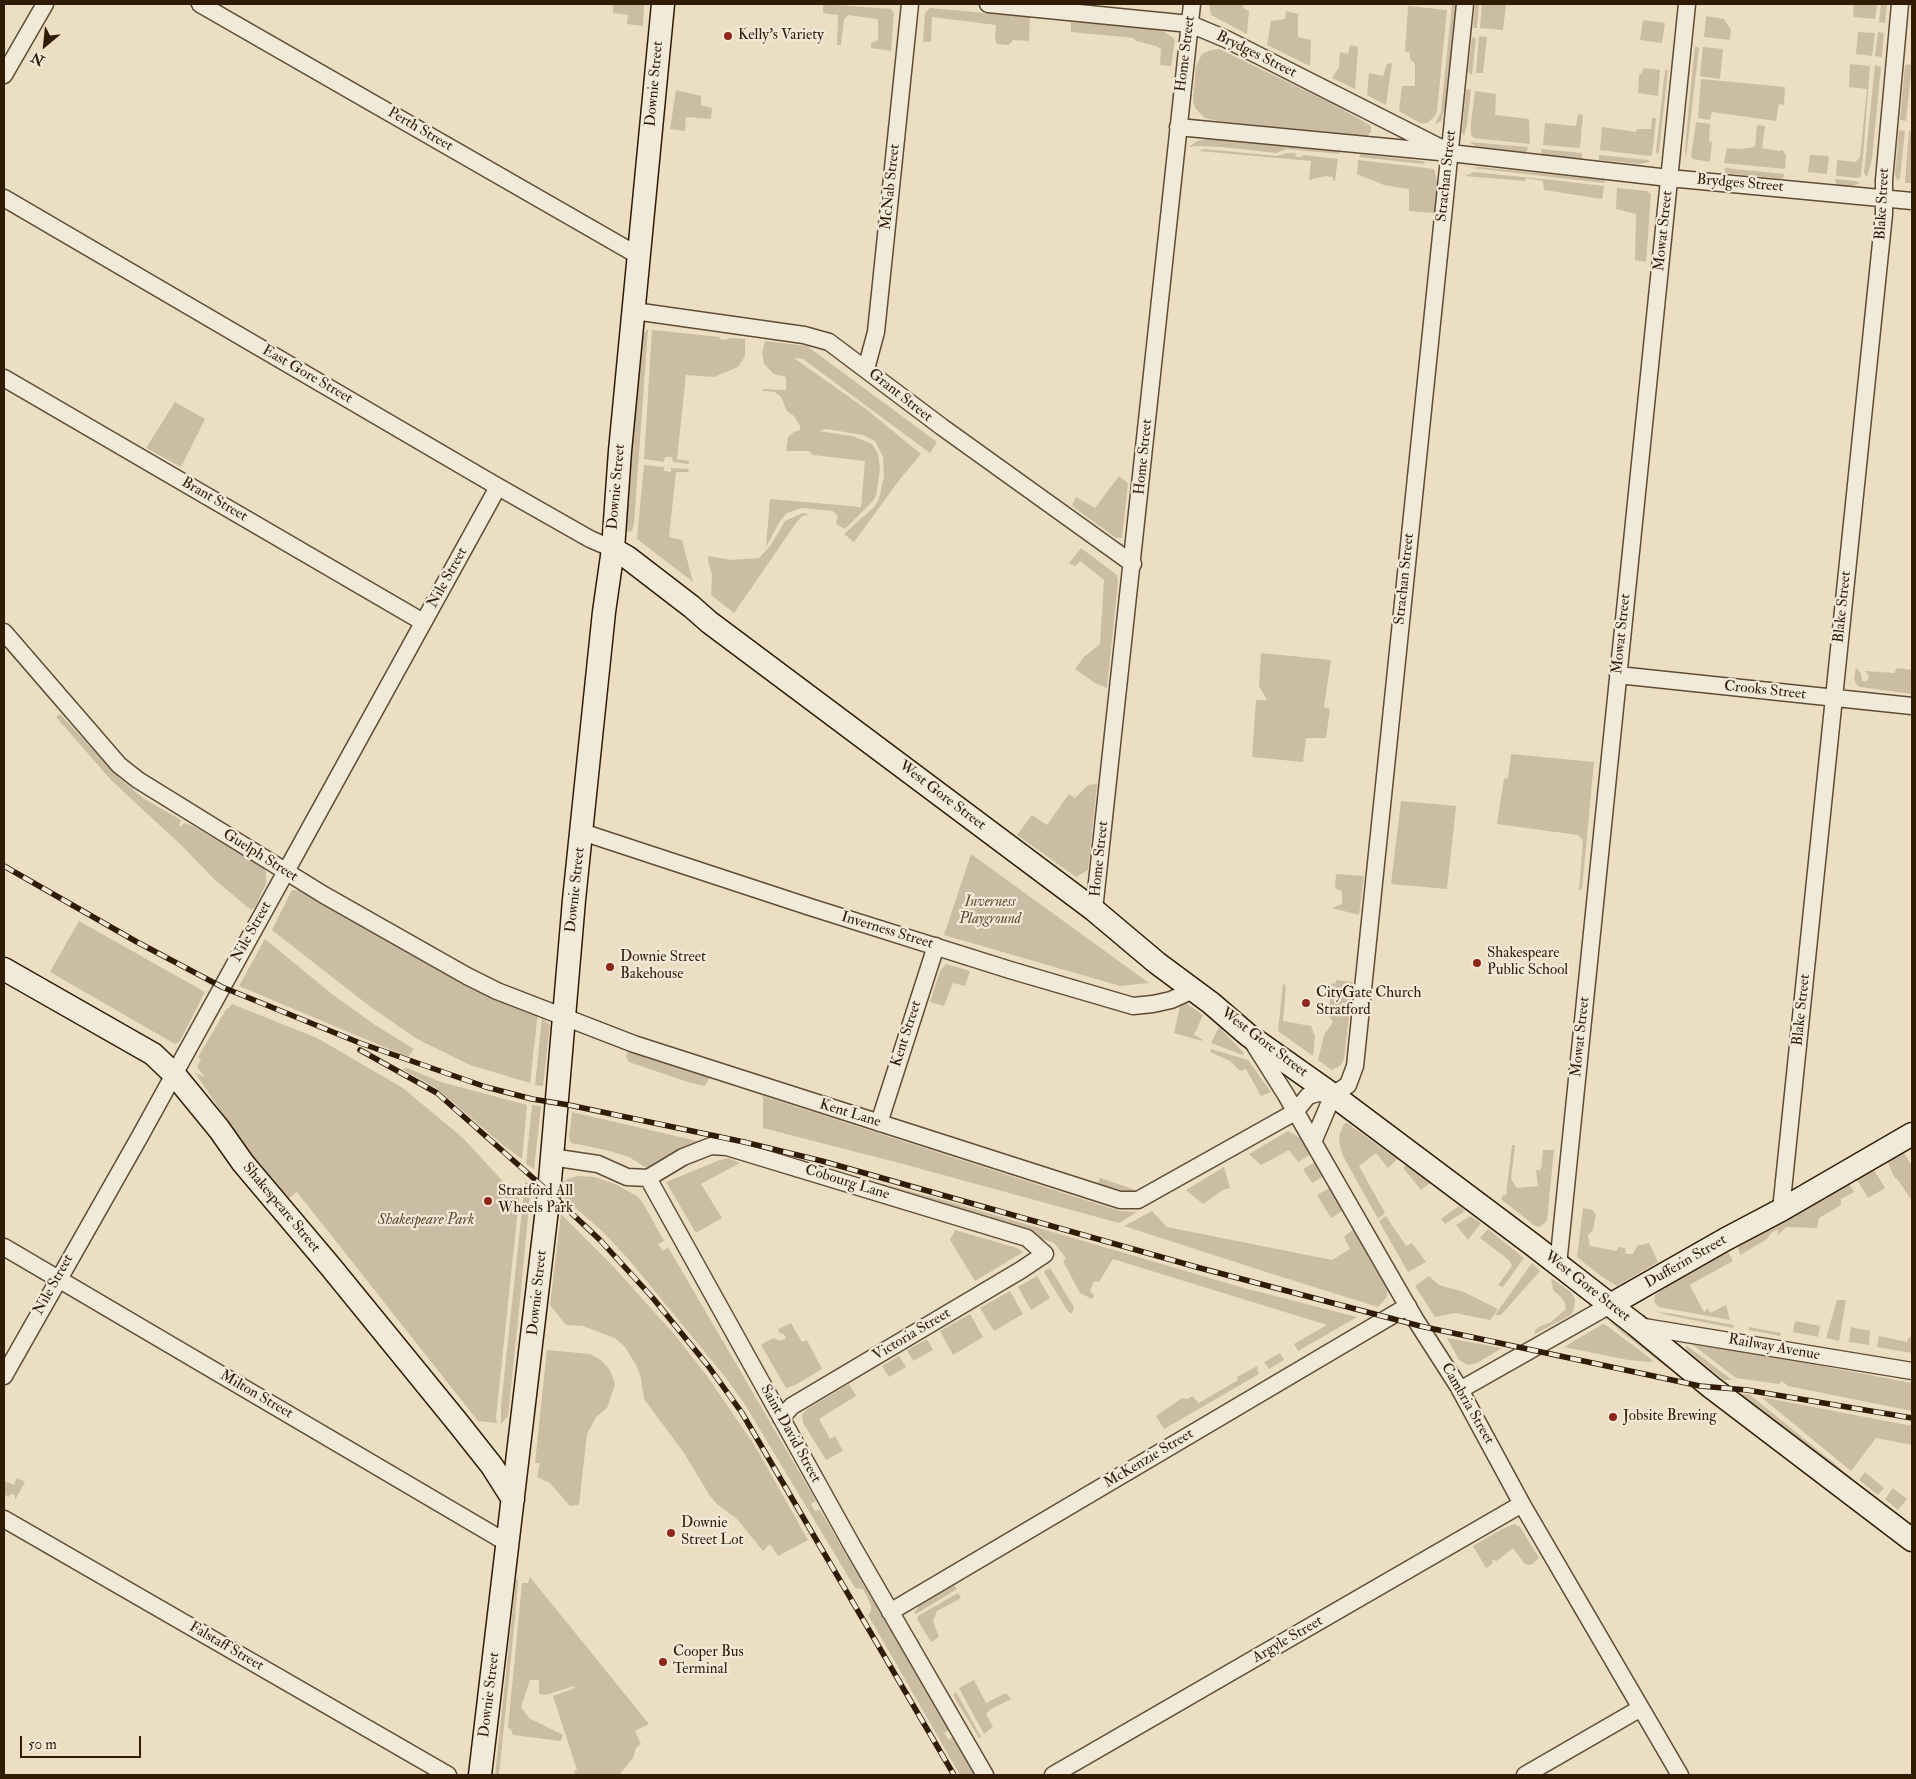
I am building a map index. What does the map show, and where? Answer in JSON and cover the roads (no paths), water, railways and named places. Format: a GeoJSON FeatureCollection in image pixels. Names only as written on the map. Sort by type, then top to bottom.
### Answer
{"type":"FeatureCollection","features":[{"type":"Feature","properties":{"kind":"street"},"geometry":{"type":"LineString","coordinates":[[4,75],[45,4]]}},
{"type":"Feature","properties":{"kind":"street","name":"Perth Street"},"geometry":{"type":"LineString","coordinates":[[200,4],[639,256]]}},
{"type":"Feature","properties":{"kind":"street","name":"Downie Street"},"geometry":{"type":"LineString","coordinates":[[480,1775],[509,1544],[549,1192],[564,1017],[604,612],[612,549],[663,4]]}},
{"type":"Feature","properties":{"kind":"street","name":"McNab Street"},"geometry":{"type":"LineString","coordinates":[[866,369],[877,325],[910,4]]}},
{"type":"Feature","properties":{"kind":"street","name":"Brydges Street"},"geometry":{"type":"LineString","coordinates":[[988,4],[1190,24],[1226,39],[1450,153]]}},
{"type":"Feature","properties":{"kind":"street","name":"Home Street"},"geometry":{"type":"LineString","coordinates":[[1094,910],[1192,4]]}},
{"type":"Feature","properties":{"kind":"street","name":"Strachan Street"},"geometry":{"type":"LineString","coordinates":[[1313,1142],[1334,1095],[1348,1085],[1355,1066],[1465,4]]}},
{"type":"Feature","properties":{"kind":"street","name":"Mowat Street"},"geometry":{"type":"LineString","coordinates":[[1558,1265],[1687,4]]}},
{"type":"Feature","properties":{"kind":"street","name":"Blake Street"},"geometry":{"type":"LineString","coordinates":[[1781,1210],[1883,223],[1882,198],[1900,4]]}},
{"type":"Feature","properties":{"kind":"street","name":"Brydges Street"},"geometry":{"type":"LineString","coordinates":[[1178,127],[1912,201]]}},
{"type":"Feature","properties":{"kind":"street","name":"East Gore Street"},"geometry":{"type":"LineString","coordinates":[[4,198],[498,487],[590,539],[612,549]]}},
{"type":"Feature","properties":{"kind":"street","name":"Grant Street"},"geometry":{"type":"LineString","coordinates":[[634,311],[812,336],[829,342],[942,427],[1132,564]]}},
{"type":"Feature","properties":{"kind":"street","name":"Brant Street"},"geometry":{"type":"LineString","coordinates":[[4,378],[423,622]]}},
{"type":"Feature","properties":{"kind":"street","name":"Nile Street"},"geometry":{"type":"LineString","coordinates":[[4,1376],[174,1074],[498,487]]}},
{"type":"Feature","properties":{"kind":"street","name":"West Gore Street"},"geometry":{"type":"LineString","coordinates":[[612,549],[627,557],[709,622],[1094,910],[1157,963],[1211,1003],[1248,1035],[1334,1095],[1558,1265],[1711,1387],[1912,1540]]}},
{"type":"Feature","properties":{"kind":"street","name":"Guelph Street"},"geometry":{"type":"LineString","coordinates":[[4,632],[120,765],[138,780],[324,895],[467,976],[497,991],[564,1017]]}},
{"type":"Feature","properties":{"kind":"street","name":"Crooks Street"},"geometry":{"type":"LineString","coordinates":[[1618,675],[1912,706]]}},
{"type":"Feature","properties":{"kind":"street","name":"Inverness Street"},"geometry":{"type":"LineString","coordinates":[[582,832],[810,907],[1010,970],[1133,1006],[1171,1000],[1193,990]]}},
{"type":"Feature","properties":{"kind":"street","name":"Kent Street"},"geometry":{"type":"LineString","coordinates":[[879,1122],[936,946]]}},
{"type":"Feature","properties":{"kind":"street","name":"Shakespeare Street"},"geometry":{"type":"LineString","coordinates":[[4,969],[153,1054],[174,1074],[219,1129],[243,1163],[458,1423],[492,1466],[513,1499]]}},
{"type":"Feature","properties":{"kind":"street","name":"Kent Lane"},"geometry":{"type":"LineString","coordinates":[[564,1017],[634,1044],[716,1071],[1120,1200],[1138,1200],[1295,1112]]}},
{"type":"Feature","properties":{"kind":"street","name":"Cambria Street"},"geometry":{"type":"LineString","coordinates":[[1248,1035],[1313,1142],[1408,1306],[1460,1390],[1522,1504],[1680,1775]]}},
{"type":"Feature","properties":{"kind":"street"},"geometry":{"type":"LineString","coordinates":[[1295,1112],[1308,1096],[1318,1093],[1334,1095]]}},
{"type":"Feature","properties":{"kind":"street","name":"Dufferin Street"},"geometry":{"type":"LineString","coordinates":[[1460,1390],[1709,1248],[1781,1210],[1912,1134]]}},
{"type":"Feature","properties":{"kind":"street","name":"Cobourg Lane"},"geometry":{"type":"LineString","coordinates":[[648,1178],[683,1158],[711,1146],[727,1147],[1026,1238],[1045,1254]]}},
{"type":"Feature","properties":{"kind":"street"},"geometry":{"type":"LineString","coordinates":[[551,1157],[598,1164],[627,1177],[648,1178]]}},
{"type":"Feature","properties":{"kind":"street","name":"Saint David Street"},"geometry":{"type":"LineString","coordinates":[[648,1178],[890,1612],[985,1775]]}},
{"type":"Feature","properties":{"kind":"street","name":"Milton Street"},"geometry":{"type":"LineString","coordinates":[[4,1246],[509,1544]]}},
{"type":"Feature","properties":{"kind":"street","name":"Victoria Street"},"geometry":{"type":"LineString","coordinates":[[781,1418],[792,1406],[1045,1254]]}},
{"type":"Feature","properties":{"kind":"street","name":"McKenzie Street"},"geometry":{"type":"LineString","coordinates":[[890,1612],[1408,1306]]}},
{"type":"Feature","properties":{"kind":"street","name":"Railway Avenue"},"geometry":{"type":"LineString","coordinates":[[1636,1326],[1912,1371]]}},
{"type":"Feature","properties":{"kind":"street","name":"Argyle Street"},"geometry":{"type":"LineString","coordinates":[[1053,1775],[1522,1504]]}},
{"type":"Feature","properties":{"kind":"street","name":"Falstaff Street"},"geometry":{"type":"LineString","coordinates":[[4,1519],[448,1775]]}},
{"type":"Feature","properties":{"kind":"street"},"geometry":{"type":"LineString","coordinates":[[1525,1775],[1641,1708]]}},
{"type":"Feature","properties":{"kind":"railway"},"geometry":{"type":"LineString","coordinates":[[4,866],[137,942],[222,987],[360,1043],[486,1087],[532,1099],[744,1142],[822,1161],[1200,1268],[1420,1326],[1700,1386],[1747,1390],[1912,1418]]}},
{"type":"Feature","properties":{"kind":"railway"},"geometry":{"type":"LineString","coordinates":[[360,1050],[437,1093],[600,1240],[652,1297],[709,1367],[742,1413],[954,1775]]}},
{"type":"Feature","properties":{"kind":"place","name":"Kelly's Variety"},"geometry":{"type":"Point","coordinates":[728,36]}},
{"type":"Feature","properties":{"kind":"place","name":"Shakespeare Public School"},"geometry":{"type":"Point","coordinates":[1477,963]}},
{"type":"Feature","properties":{"kind":"place","name":"Downie Street Bakehouse"},"geometry":{"type":"Point","coordinates":[610,967]}},
{"type":"Feature","properties":{"kind":"place","name":"CityGate Church Stratford"},"geometry":{"type":"Point","coordinates":[1306,1003]}},
{"type":"Feature","properties":{"kind":"place","name":"Stratford All Wheels Park"},"geometry":{"type":"Point","coordinates":[488,1201]}},
{"type":"Feature","properties":{"kind":"place","name":"Jobsite Brewing"},"geometry":{"type":"Point","coordinates":[1613,1417]}},
{"type":"Feature","properties":{"kind":"place","name":"Downie Street Lot"},"geometry":{"type":"Point","coordinates":[671,1533]}},
{"type":"Feature","properties":{"kind":"place","name":"Cooper Bus Terminal"},"geometry":{"type":"Point","coordinates":[663,1662]}},
{"type":"Feature","properties":{"kind":"park label","name":"Inverness Playground"},"geometry":{"type":"Point","coordinates":[990,912]}},
{"type":"Feature","properties":{"kind":"park label","name":"Shakespeare Park"},"geometry":{"type":"Point","coordinates":[426,1221]}}]}
